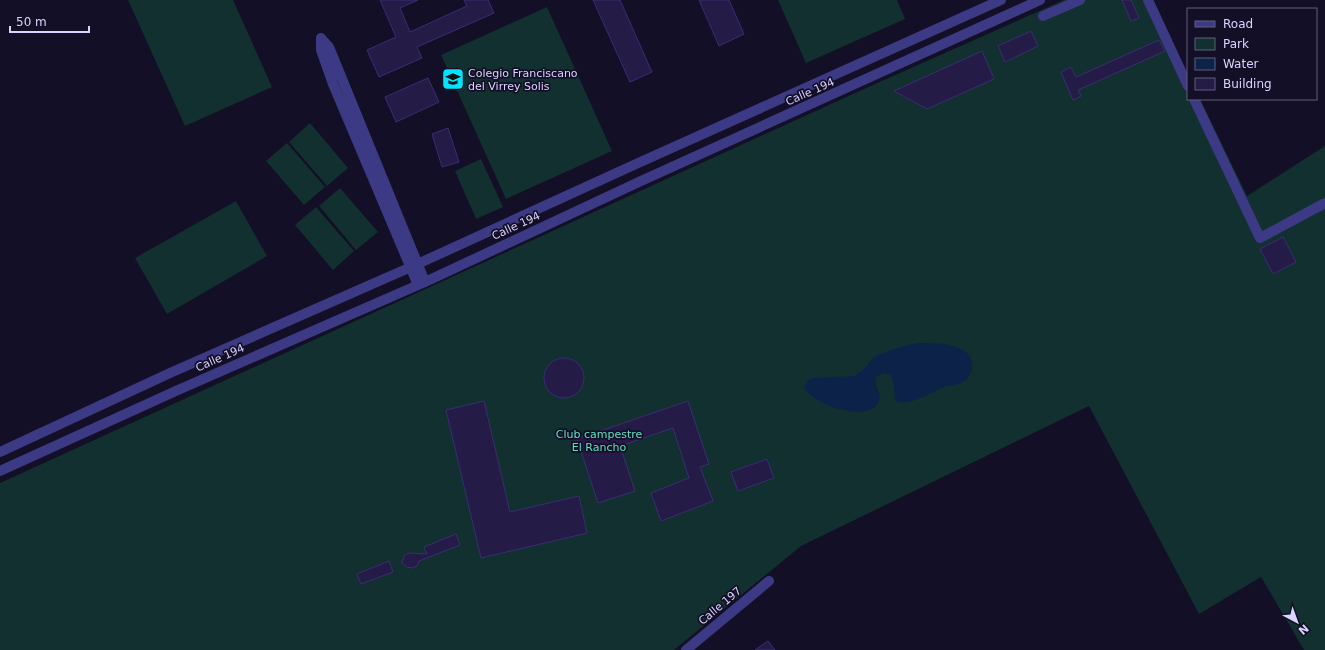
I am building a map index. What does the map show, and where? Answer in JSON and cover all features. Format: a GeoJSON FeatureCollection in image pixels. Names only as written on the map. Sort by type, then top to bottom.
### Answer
{"type":"FeatureCollection","features":[{"type":"Feature","properties":{"kind":"street","name":"Calle 194"},"geometry":{"type":"LineString","coordinates":[[0,452],[170,373],[414,266],[636,164],[1001,0]]}},
{"type":"Feature","properties":{"kind":"street","name":"Calle 194"},"geometry":{"type":"LineString","coordinates":[[0,471],[178,390],[421,283],[641,181],[1040,0]]}},
{"type":"Feature","properties":{"kind":"street"},"geometry":{"type":"LineString","coordinates":[[1043,16],[1080,0]]}},
{"type":"Feature","properties":{"kind":"street"},"geometry":{"type":"LineString","coordinates":[[1148,0],[1187,84]]}},
{"type":"Feature","properties":{"kind":"street"},"geometry":{"type":"LineString","coordinates":[[414,266],[334,84],[321,50],[321,38],[329,47],[421,283]]}},
{"type":"Feature","properties":{"kind":"street"},"geometry":{"type":"LineString","coordinates":[[1194,100],[1260,238],[1325,203]]}},
{"type":"Feature","properties":{"kind":"street"},"geometry":{"type":"LineString","coordinates":[[170,373],[178,390]]}},
{"type":"Feature","properties":{"kind":"street","name":"Calle 197"},"geometry":{"type":"LineString","coordinates":[[686,650],[770,581]]}},
{"type":"Feature","properties":{"kind":"green space"},"geometry":{"type":"Polygon","coordinates":[[[128,0],[233,0],[272,87],[185,126],[128,0]]]}},
{"type":"Feature","properties":{"kind":"green space"},"geometry":{"type":"Polygon","coordinates":[[[778,0],[897,0],[905,19],[806,63],[778,0]]]}},
{"type":"Feature","properties":{"kind":"green space","name":"Club campestre El Rancho"},"geometry":{"type":"Polygon","coordinates":[[[1064,0],[1151,0],[1187,73],[1187,100],[1200,100],[1247,196],[1325,146],[1325,650],[1304,650],[1261,577],[1199,614],[1089,406],[801,546],[674,650],[0,650],[0,483],[875,84],[1064,0]]]}},
{"type":"Feature","properties":{"kind":"green space"},"geometry":{"type":"Polygon","coordinates":[[[547,7],[612,151],[506,199],[441,55],[547,7]]]}},
{"type":"Feature","properties":{"kind":"green space"},"geometry":{"type":"Polygon","coordinates":[[[310,123],[348,168],[327,186],[289,142],[310,123]]]}},
{"type":"Feature","properties":{"kind":"green space"},"geometry":{"type":"Polygon","coordinates":[[[287,143],[325,187],[304,205],[266,161],[287,143]]]}},
{"type":"Feature","properties":{"kind":"green space"},"geometry":{"type":"Polygon","coordinates":[[[481,159],[503,207],[476,219],[455,171],[481,159]]]}},
{"type":"Feature","properties":{"kind":"green space"},"geometry":{"type":"Polygon","coordinates":[[[340,188],[378,232],[356,250],[319,206],[340,188]]]}},
{"type":"Feature","properties":{"kind":"green space"},"geometry":{"type":"Polygon","coordinates":[[[236,201],[267,256],[167,314],[135,258],[236,201]]]}},
{"type":"Feature","properties":{"kind":"green space"},"geometry":{"type":"Polygon","coordinates":[[[316,207],[354,251],[333,270],[295,225],[316,207]]]}},
{"type":"Feature","properties":{"kind":"water"},"geometry":{"type":"Polygon","coordinates":[[[917,343],[934,343],[953,346],[968,354],[972,360],[972,369],[965,381],[956,385],[946,386],[905,403],[895,400],[894,385],[891,375],[883,373],[876,377],[876,387],[880,398],[874,408],[865,411],[853,412],[828,405],[817,400],[804,387],[808,380],[814,378],[854,376],[862,371],[874,357],[897,348],[917,343]]]}},
{"type":"Feature","properties":{"kind":"building"},"geometry":{"type":"Polygon","coordinates":[[[380,0],[418,0],[400,8],[410,32],[467,6],[464,0],[488,0],[494,13],[417,47],[422,58],[379,77],[367,50],[396,37],[380,0]]]}},
{"type":"Feature","properties":{"kind":"building"},"geometry":{"type":"Polygon","coordinates":[[[593,0],[620,0],[652,72],[630,82],[593,0]]]}},
{"type":"Feature","properties":{"kind":"building"},"geometry":{"type":"Polygon","coordinates":[[[699,0],[729,0],[744,34],[719,46],[699,0]]]}},
{"type":"Feature","properties":{"kind":"building"},"geometry":{"type":"Polygon","coordinates":[[[1122,0],[1131,0],[1139,18],[1131,21],[1122,0]]]}},
{"type":"Feature","properties":{"kind":"building"},"geometry":{"type":"Polygon","coordinates":[[[1031,31],[1038,46],[1005,62],[998,46],[1031,31]]]}},
{"type":"Feature","properties":{"kind":"building"},"geometry":{"type":"Polygon","coordinates":[[[1159,40],[1165,51],[1078,90],[1081,96],[1073,100],[1061,72],[1071,67],[1076,77],[1159,40]]]}},
{"type":"Feature","properties":{"kind":"building"},"geometry":{"type":"Polygon","coordinates":[[[982,51],[994,79],[927,109],[894,91],[982,51]]]}},
{"type":"Feature","properties":{"kind":"building"},"geometry":{"type":"Polygon","coordinates":[[[428,78],[439,102],[396,122],[385,97],[428,78]]]}},
{"type":"Feature","properties":{"kind":"building"},"geometry":{"type":"Polygon","coordinates":[[[448,128],[459,162],[442,167],[432,134],[448,128]]]}},
{"type":"Feature","properties":{"kind":"building"},"geometry":{"type":"Polygon","coordinates":[[[1283,237],[1296,262],[1273,274],[1260,249],[1283,237]]]}},
{"type":"Feature","properties":{"kind":"building"},"geometry":{"type":"Polygon","coordinates":[[[564,358],[572,360],[578,364],[582,370],[584,378],[582,386],[578,392],[572,396],[564,398],[556,396],[550,392],[546,386],[544,378],[546,370],[550,364],[556,360],[564,358]]]}},
{"type":"Feature","properties":{"kind":"building"},"geometry":{"type":"Polygon","coordinates":[[[484,401],[510,512],[579,496],[587,533],[481,558],[446,410],[484,401]]]}},
{"type":"Feature","properties":{"kind":"building"},"geometry":{"type":"Polygon","coordinates":[[[688,401],[709,464],[700,467],[713,501],[661,521],[651,493],[689,478],[673,428],[620,446],[635,491],[598,503],[577,439],[688,401]]]}},
{"type":"Feature","properties":{"kind":"building"},"geometry":{"type":"Polygon","coordinates":[[[767,459],[774,478],[738,491],[731,472],[767,459]]]}},
{"type":"Feature","properties":{"kind":"building"},"geometry":{"type":"Polygon","coordinates":[[[456,534],[460,545],[419,561],[417,566],[412,568],[407,567],[402,563],[404,556],[408,553],[427,554],[424,547],[456,534]]]}},
{"type":"Feature","properties":{"kind":"building"},"geometry":{"type":"Polygon","coordinates":[[[389,561],[393,572],[361,584],[357,574],[389,561]]]}},
{"type":"Feature","properties":{"kind":"building"},"geometry":{"type":"Polygon","coordinates":[[[768,641],[775,650],[755,650],[768,641]]]}},
{"type":"Feature","properties":{"kind":"place","name":"Colegio Franciscano del Virrey Solis"},"geometry":{"type":"Point","coordinates":[453,79]}}]}
